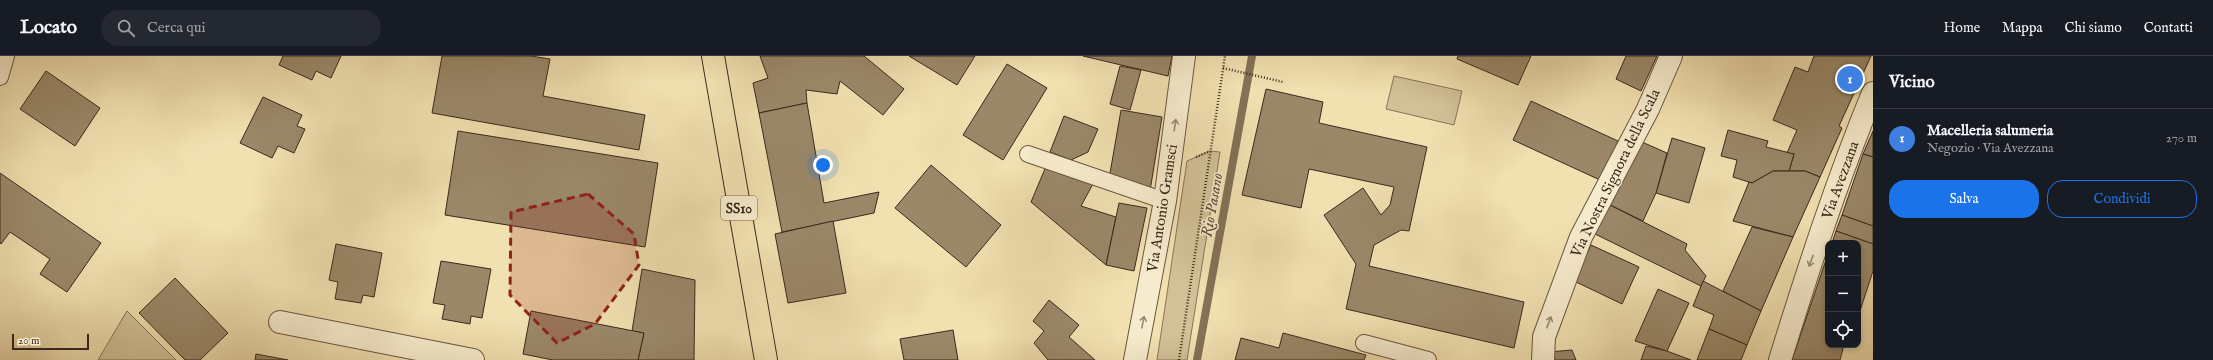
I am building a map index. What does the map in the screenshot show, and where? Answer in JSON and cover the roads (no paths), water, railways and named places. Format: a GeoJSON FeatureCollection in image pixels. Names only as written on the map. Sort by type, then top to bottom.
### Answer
{"type":"FeatureCollection","features":[{"type":"Feature","properties":{"kind":"main road","name":"SS10"},"geometry":{"type":"LineString","coordinates":[[712,56],[766,360]]}},
{"type":"Feature","properties":{"kind":"street","name":"Via Antonio Gramsci"},"geometry":{"type":"LineString","coordinates":[[1135,360],[1165,202],[1184,56]]}},
{"type":"Feature","properties":{"kind":"street","name":"Via Nostra Signora della Scala"},"geometry":{"type":"LineString","coordinates":[[1543,360],[1544,337],[1581,237],[1648,109],[1671,56]]}},
{"type":"Feature","properties":{"kind":"street","name":"Via Avezzana"},"geometry":{"type":"LineString","coordinates":[[1780,360],[1808,268],[1852,145],[1873,93]]}},
{"type":"Feature","properties":{"kind":"street"},"geometry":{"type":"LineString","coordinates":[[280,322],[473,360]]}},
{"type":"Feature","properties":{"kind":"lane"},"geometry":{"type":"LineString","coordinates":[[0,77],[6,56]]}},
{"type":"Feature","properties":{"kind":"lane"},"geometry":{"type":"LineString","coordinates":[[1028,154],[1165,202]]}},
{"type":"Feature","properties":{"kind":"lane"},"geometry":{"type":"LineString","coordinates":[[1364,343],[1428,360]]}},
{"type":"Feature","properties":{"kind":"waterway","name":"Rio Pasano"},"geometry":{"type":"LineString","coordinates":[[1197,360],[1252,56]]}},
{"type":"Feature","properties":{"kind":"place","name":"Macelleria salumeria"},"geometry":{"type":"Point","coordinates":[1850,79]}}]}
